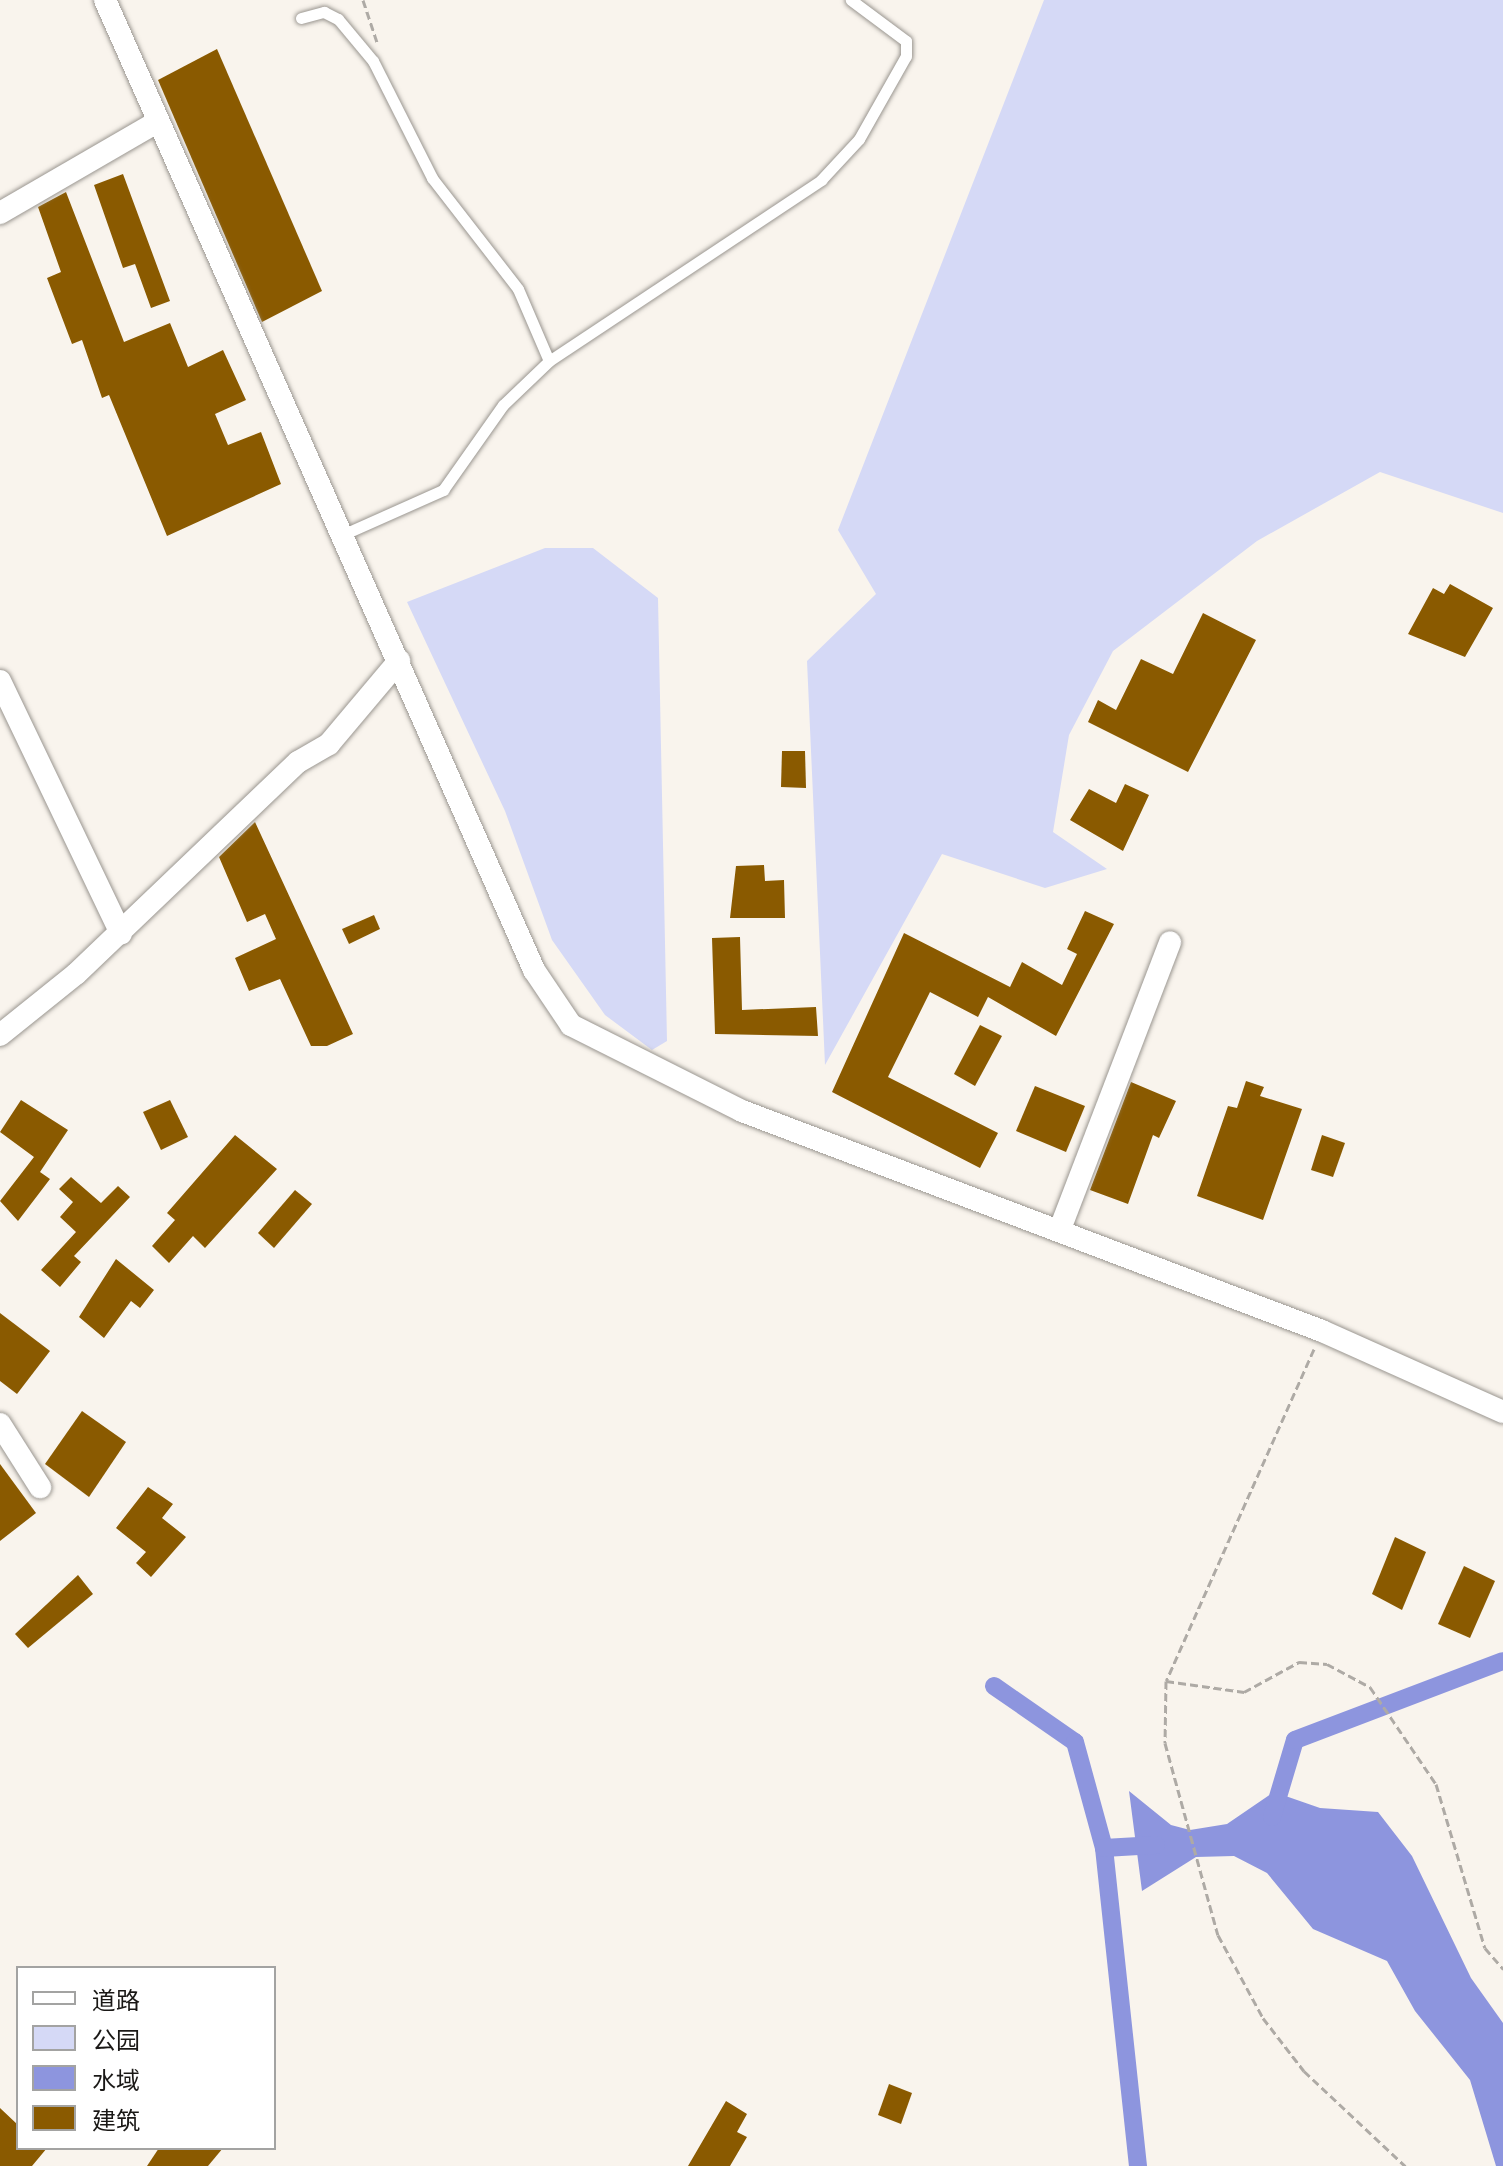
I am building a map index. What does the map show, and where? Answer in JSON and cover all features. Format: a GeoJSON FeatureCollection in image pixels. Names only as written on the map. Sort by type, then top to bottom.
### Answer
{"type":"FeatureCollection","features":[{"type":"Feature","properties":{"kind":"street"},"geometry":{"type":"LineString","coordinates":[[105,0],[155,123],[399,661],[534,970],[571,1025],[742,1111],[1060,1229],[1322,1331],[1503,1412]]}},
{"type":"Feature","properties":{"kind":"street"},"geometry":{"type":"LineString","coordinates":[[0,213],[155,123]]}},
{"type":"Feature","properties":{"kind":"street"},"geometry":{"type":"LineString","coordinates":[[0,1035],[121,933],[298,762],[329,744],[399,661]]}},
{"type":"Feature","properties":{"kind":"street"},"geometry":{"type":"LineString","coordinates":[[0,681],[121,933]]}},
{"type":"Feature","properties":{"kind":"street"},"geometry":{"type":"LineString","coordinates":[[1060,1229],[1170,942]]}},
{"type":"Feature","properties":{"kind":"street"},"geometry":{"type":"LineString","coordinates":[[0,1424],[40,1487]]}},
{"type":"Feature","properties":{"kind":"lane"},"geometry":{"type":"LineString","coordinates":[[342,535],[443,490],[503,405],[549,361],[821,180],[859,139],[896,83],[906,41],[851,0]]}},
{"type":"Feature","properties":{"kind":"lane"},"geometry":{"type":"LineString","coordinates":[[301,18],[324,12],[338,19],[373,61],[432,178],[518,289],[549,361]]}},
{"type":"Feature","properties":{"kind":"path"},"geometry":{"type":"LineString","coordinates":[[363,0],[379,47],[373,61]]}},
{"type":"Feature","properties":{"kind":"path"},"geometry":{"type":"LineString","coordinates":[[1322,1331],[1166,1681],[1165,1743],[1187,1809],[1218,1935],[1263,2018],[1304,2071],[1405,2166]]}},
{"type":"Feature","properties":{"kind":"path"},"geometry":{"type":"LineString","coordinates":[[1166,1681],[1244,1692],[1299,1662],[1327,1664],[1370,1687],[1398,1723],[1436,1784],[1485,1948],[1503,1969]]}},
{"type":"Feature","properties":{"kind":"green space"},"geometry":{"type":"Polygon","coordinates":[[[1044,0],[1503,0],[1503,513],[1380,472],[1257,541],[1113,651],[1069,735],[1053,832],[1107,869],[1045,888],[942,854],[825,1065],[807,661],[876,594],[838,530],[1044,0]]]}},
{"type":"Feature","properties":{"kind":"green space"},"geometry":{"type":"Polygon","coordinates":[[[545,548],[593,548],[658,598],[667,1041],[652,1050],[605,1015],[552,940],[505,811],[407,602],[545,548]]]}},
{"type":"Feature","properties":{"kind":"water"},"geometry":{"type":"Polygon","coordinates":[[[1129,1791],[1171,1825],[1190,1830],[1227,1824],[1274,1792],[1320,1808],[1378,1812],[1412,1856],[1471,1978],[1503,2023],[1503,2166],[1496,2166],[1470,2080],[1415,2011],[1387,1961],[1313,1929],[1267,1873],[1234,1856],[1196,1857],[1142,1891],[1129,1791]]]}},
{"type":"Feature","properties":{"kind":"building"},"geometry":{"type":"Polygon","coordinates":[[[217,49],[322,291],[262,322],[158,80],[217,49]]]}},
{"type":"Feature","properties":{"kind":"building"},"geometry":{"type":"Polygon","coordinates":[[[123,174],[170,301],[151,308],[135,264],[123,268],[94,185],[123,174]]]}},
{"type":"Feature","properties":{"kind":"building"},"geometry":{"type":"Polygon","coordinates":[[[66,192],[124,342],[170,323],[188,367],[223,350],[246,400],[215,414],[228,445],[261,432],[281,484],[167,536],[109,395],[102,398],[82,340],[72,344],[47,278],[61,272],[38,207],[66,192]]]}},
{"type":"Feature","properties":{"kind":"building"},"geometry":{"type":"Polygon","coordinates":[[[1450,584],[1493,608],[1465,657],[1408,634],[1433,588],[1444,594],[1450,584]]]}},
{"type":"Feature","properties":{"kind":"building"},"geometry":{"type":"Polygon","coordinates":[[[1203,613],[1256,640],[1188,772],[1088,722],[1098,700],[1116,710],[1141,659],[1173,674],[1203,613]]]}},
{"type":"Feature","properties":{"kind":"building"},"geometry":{"type":"Polygon","coordinates":[[[782,751],[805,751],[806,788],[781,787],[782,751]]]}},
{"type":"Feature","properties":{"kind":"building"},"geometry":{"type":"Polygon","coordinates":[[[1125,784],[1149,795],[1123,851],[1070,820],[1089,789],[1116,803],[1125,784]]]}},
{"type":"Feature","properties":{"kind":"building"},"geometry":{"type":"Polygon","coordinates":[[[255,822],[353,1034],[327,1046],[311,1046],[280,979],[249,991],[235,958],[276,939],[265,914],[247,922],[219,857],[255,822]]]}},
{"type":"Feature","properties":{"kind":"building"},"geometry":{"type":"Polygon","coordinates":[[[764,865],[765,881],[784,880],[785,918],[730,918],[736,866],[764,865]]]}},
{"type":"Feature","properties":{"kind":"building"},"geometry":{"type":"Polygon","coordinates":[[[1085,911],[1114,924],[1056,1036],[988,997],[978,1017],[930,992],[888,1077],[998,1133],[980,1168],[832,1092],[904,933],[1010,987],[1022,962],[1062,985],[1077,954],[1067,949],[1085,911]]]}},
{"type":"Feature","properties":{"kind":"building"},"geometry":{"type":"Polygon","coordinates":[[[374,915],[380,929],[349,944],[342,929],[374,915]]]}},
{"type":"Feature","properties":{"kind":"building"},"geometry":{"type":"Polygon","coordinates":[[[740,937],[742,1010],[816,1007],[818,1036],[715,1034],[712,938],[740,937]]]}},
{"type":"Feature","properties":{"kind":"building"},"geometry":{"type":"Polygon","coordinates":[[[980,1025],[1002,1036],[975,1086],[954,1074],[980,1025]]]}},
{"type":"Feature","properties":{"kind":"building"},"geometry":{"type":"Polygon","coordinates":[[[1246,1081],[1264,1087],[1260,1096],[1302,1109],[1263,1220],[1197,1196],[1228,1106],[1237,1108],[1246,1081]]]}},
{"type":"Feature","properties":{"kind":"building"},"geometry":{"type":"Polygon","coordinates":[[[1131,1082],[1176,1101],[1159,1138],[1153,1135],[1128,1204],[1090,1190],[1131,1082]]]}},
{"type":"Feature","properties":{"kind":"building"},"geometry":{"type":"Polygon","coordinates":[[[1035,1086],[1085,1106],[1066,1152],[1016,1131],[1035,1086]]]}},
{"type":"Feature","properties":{"kind":"building"},"geometry":{"type":"Polygon","coordinates":[[[21,1100],[68,1130],[40,1172],[50,1179],[18,1221],[0,1201],[34,1157],[0,1132],[21,1100]]]}},
{"type":"Feature","properties":{"kind":"building"},"geometry":{"type":"Polygon","coordinates":[[[170,1100],[188,1137],[161,1150],[143,1112],[170,1100]]]}},
{"type":"Feature","properties":{"kind":"building"},"geometry":{"type":"Polygon","coordinates":[[[235,1135],[277,1169],[205,1248],[193,1236],[169,1263],[152,1246],[175,1220],[167,1213],[235,1135]]]}},
{"type":"Feature","properties":{"kind":"building"},"geometry":{"type":"Polygon","coordinates":[[[1322,1135],[1345,1143],[1333,1177],[1311,1170],[1322,1135]]]}},
{"type":"Feature","properties":{"kind":"building"},"geometry":{"type":"Polygon","coordinates":[[[71,1177],[101,1203],[118,1186],[130,1197],[74,1256],[81,1262],[60,1287],[41,1270],[76,1232],[60,1217],[73,1202],[59,1189],[71,1177]]]}},
{"type":"Feature","properties":{"kind":"building"},"geometry":{"type":"Polygon","coordinates":[[[295,1190],[312,1204],[274,1248],[258,1233],[295,1190]]]}},
{"type":"Feature","properties":{"kind":"building"},"geometry":{"type":"Polygon","coordinates":[[[116,1259],[154,1290],[140,1308],[131,1301],[104,1338],[79,1317],[116,1259]]]}},
{"type":"Feature","properties":{"kind":"building"},"geometry":{"type":"Polygon","coordinates":[[[0,1313],[50,1351],[17,1394],[0,1381],[0,1313]]]}},
{"type":"Feature","properties":{"kind":"building"},"geometry":{"type":"Polygon","coordinates":[[[82,1411],[126,1442],[89,1497],[45,1464],[82,1411]]]}},
{"type":"Feature","properties":{"kind":"building"},"geometry":{"type":"Polygon","coordinates":[[[0,1464],[36,1513],[0,1541],[0,1464]]]}},
{"type":"Feature","properties":{"kind":"building"},"geometry":{"type":"Polygon","coordinates":[[[148,1487],[173,1504],[162,1518],[186,1537],[151,1577],[136,1563],[146,1552],[116,1528],[148,1487]]]}},
{"type":"Feature","properties":{"kind":"building"},"geometry":{"type":"Polygon","coordinates":[[[1395,1537],[1426,1552],[1402,1610],[1372,1594],[1395,1537]]]}},
{"type":"Feature","properties":{"kind":"building"},"geometry":{"type":"Polygon","coordinates":[[[1464,1566],[1495,1581],[1470,1638],[1438,1624],[1464,1566]]]}},
{"type":"Feature","properties":{"kind":"building"},"geometry":{"type":"Polygon","coordinates":[[[78,1575],[93,1594],[28,1648],[15,1634],[78,1575]]]}},
{"type":"Feature","properties":{"kind":"building"},"geometry":{"type":"Polygon","coordinates":[[[889,2084],[912,2093],[901,2124],[878,2115],[889,2084]]]}},
{"type":"Feature","properties":{"kind":"building"},"geometry":{"type":"Polygon","coordinates":[[[726,2101],[747,2114],[737,2132],[747,2137],[730,2166],[688,2166],[726,2101]]]}},
{"type":"Feature","properties":{"kind":"building"},"geometry":{"type":"Polygon","coordinates":[[[0,2108],[16,2123],[16,2150],[45,2150],[32,2166],[0,2166],[0,2108]]]}},
{"type":"Feature","properties":{"kind":"building"},"geometry":{"type":"Polygon","coordinates":[[[158,2150],[221,2150],[208,2166],[147,2166],[158,2150]]]}},
{"type":"Feature","properties":{"kind":"waterway"},"geometry":{"type":"LineString","coordinates":[[1272,1817],[1295,1740],[1503,1661]]}},
{"type":"Feature","properties":{"kind":"waterway"},"geometry":{"type":"LineString","coordinates":[[994,1686],[1075,1742],[1104,1848],[1138,2166]]}},
{"type":"Feature","properties":{"kind":"waterway"},"geometry":{"type":"LineString","coordinates":[[1104,1848],[1156,1845]]}}]}
